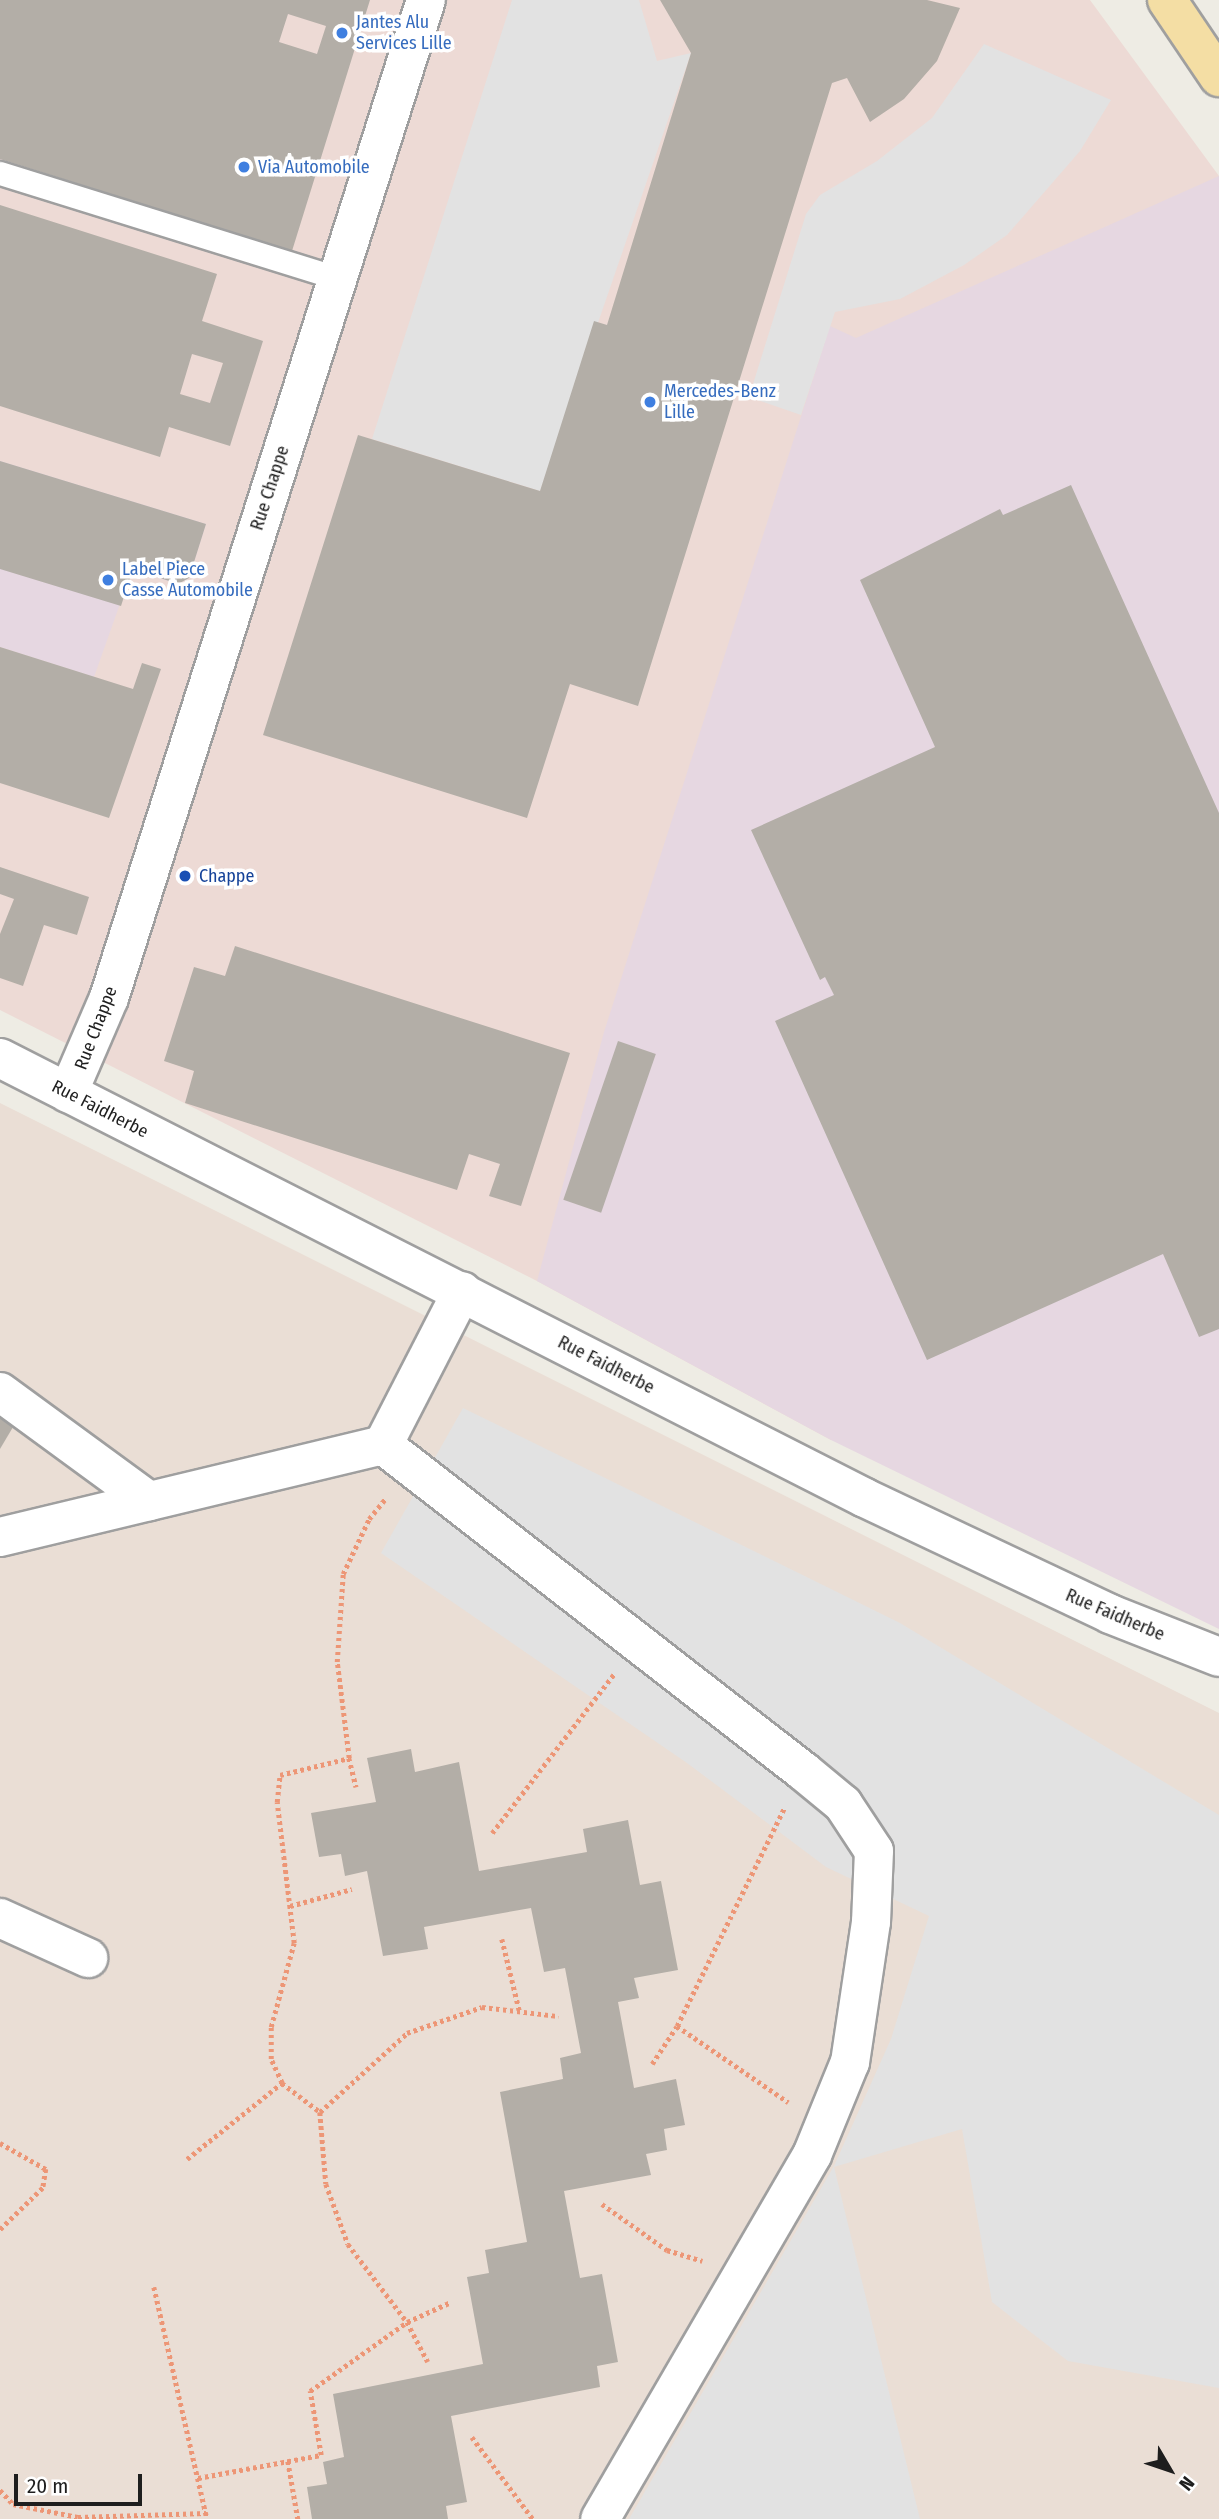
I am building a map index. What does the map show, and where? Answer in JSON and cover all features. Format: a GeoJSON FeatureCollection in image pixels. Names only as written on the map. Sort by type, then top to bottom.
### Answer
{"type":"FeatureCollection","features":[{"type":"Feature","properties":{"kind":"main road"},"geometry":{"type":"LineString","coordinates":[[1167,0],[1219,77]]}},
{"type":"Feature","properties":{"kind":"street","name":"Rue Chappe"},"geometry":{"type":"LineString","coordinates":[[68,1093],[96,1039],[426,0]]}},
{"type":"Feature","properties":{"kind":"street","name":"Rue Faidherbe"},"geometry":{"type":"LineString","coordinates":[[0,1058],[989,1558],[1219,1657]]}},
{"type":"Feature","properties":{"kind":"street"},"geometry":{"type":"LineString","coordinates":[[397,1455],[462,1292]]}},
{"type":"Feature","properties":{"kind":"street"},"geometry":{"type":"LineString","coordinates":[[0,1392],[149,1502]]}},
{"type":"Feature","properties":{"kind":"street"},"geometry":{"type":"LineString","coordinates":[[0,1537],[149,1502],[397,1455],[843,1804],[874,1851],[871,1922],[850,2062],[824,2126],[766,2233],[600,2519]]}},
{"type":"Feature","properties":{"kind":"street"},"geometry":{"type":"LineString","coordinates":[[0,1917],[88,1958]]}},
{"type":"Feature","properties":{"kind":"lane"},"geometry":{"type":"LineString","coordinates":[[0,173],[337,278]]}},
{"type":"Feature","properties":{"kind":"path"},"geometry":{"type":"LineString","coordinates":[[356,1787],[349,1758],[337,1662],[343,1574],[397,1455]]}},
{"type":"Feature","properties":{"kind":"path"},"geometry":{"type":"LineString","coordinates":[[492,1833],[638,1642]]}},
{"type":"Feature","properties":{"kind":"path"},"geometry":{"type":"LineString","coordinates":[[349,1758],[280,1774],[277,1802],[294,1943],[271,2028],[271,2059],[282,2083],[320,2112],[326,2184],[348,2244],[407,2322],[428,2362]]}},
{"type":"Feature","properties":{"kind":"path"},"geometry":{"type":"LineString","coordinates":[[652,2064],[677,2026],[803,1771]]}},
{"type":"Feature","properties":{"kind":"path"},"geometry":{"type":"LineString","coordinates":[[290,1906],[352,1889]]}},
{"type":"Feature","properties":{"kind":"path"},"geometry":{"type":"LineString","coordinates":[[502,1939],[520,2013]]}},
{"type":"Feature","properties":{"kind":"path"},"geometry":{"type":"LineString","coordinates":[[320,2112],[407,2033],[482,2007],[558,2016]]}},
{"type":"Feature","properties":{"kind":"path"},"geometry":{"type":"LineString","coordinates":[[677,2026],[824,2126]]}},
{"type":"Feature","properties":{"kind":"path"},"geometry":{"type":"LineString","coordinates":[[187,2159],[282,2083]]}},
{"type":"Feature","properties":{"kind":"path"},"geometry":{"type":"LineString","coordinates":[[0,2143],[46,2169],[43,2188],[0,2230]]}},
{"type":"Feature","properties":{"kind":"path"},"geometry":{"type":"LineString","coordinates":[[602,2204],[667,2250],[704,2262],[766,2233]]}},
{"type":"Feature","properties":{"kind":"path"},"geometry":{"type":"LineString","coordinates":[[0,2490],[13,2504],[78,2517],[207,2516],[154,2287]]}},
{"type":"Feature","properties":{"kind":"path"},"geometry":{"type":"LineString","coordinates":[[198,2478],[321,2455],[310,2390],[407,2322],[451,2302]]}},
{"type":"Feature","properties":{"kind":"path"},"geometry":{"type":"LineString","coordinates":[[472,2437],[533,2519]]}},
{"type":"Feature","properties":{"kind":"path"},"geometry":{"type":"LineString","coordinates":[[288,2461],[298,2519]]}},
{"type":"Feature","properties":{"kind":"shaded area"},"geometry":{"type":"Polygon","coordinates":[[[0,0],[1090,0],[1219,176],[831,1440],[537,1281],[0,1010],[0,0]]]}},
{"type":"Feature","properties":{"kind":"shaded area"},"geometry":{"type":"Polygon","coordinates":[[[512,0],[639,0],[657,61],[691,53],[540,491],[372,439],[512,0]]]}},
{"type":"Feature","properties":{"kind":"shaded area"},"geometry":{"type":"Polygon","coordinates":[[[984,44],[1111,100],[1080,151],[1007,235],[964,265],[900,299],[835,312],[801,415],[749,397],[806,214],[820,195],[877,161],[932,118],[984,44]]]}},
{"type":"Feature","properties":{"kind":"shaded area"},"geometry":{"type":"Polygon","coordinates":[[[1219,176],[1219,1629],[831,1440],[537,1281],[604,1032],[830,326],[856,338],[1219,176]]]}},
{"type":"Feature","properties":{"kind":"shaded area"},"geometry":{"type":"Polygon","coordinates":[[[0,461],[206,524],[189,578],[178,584],[132,570],[94,677],[0,647],[0,461]]]}},
{"type":"Feature","properties":{"kind":"shaded area"},"geometry":{"type":"Polygon","coordinates":[[[0,1103],[1219,1713],[1219,2519],[0,2519],[0,1103]]]}},
{"type":"Feature","properties":{"kind":"shaded area"},"geometry":{"type":"Polygon","coordinates":[[[463,1408],[900,1623],[1219,1815],[1219,2388],[1068,2361],[992,2302],[962,2129],[834,2167],[920,2519],[629,2519],[834,2166],[891,2039],[929,1916],[826,1867],[687,1763],[381,1553],[463,1408]]]}},
{"type":"Feature","properties":{"kind":"building"},"geometry":{"type":"Polygon","coordinates":[[[0,0],[370,0],[292,251],[0,159],[0,0]],[[288,14],[279,42],[317,54],[326,26],[288,14]]]}},
{"type":"Feature","properties":{"kind":"building","name":"Mercedes-Benz Lille"},"geometry":{"type":"Polygon","coordinates":[[[660,0],[927,0],[960,8],[937,61],[904,99],[870,122],[847,78],[832,83],[638,706],[570,684],[527,818],[263,735],[358,435],[540,491],[594,321],[607,325],[691,53],[660,0]]]}},
{"type":"Feature","properties":{"kind":"building"},"geometry":{"type":"Polygon","coordinates":[[[0,205],[217,274],[202,321],[263,341],[230,446],[169,427],[160,457],[0,406],[0,205]],[[192,354],[180,394],[210,403],[223,363],[192,354]]]}},
{"type":"Feature","properties":{"kind":"building"},"geometry":{"type":"Polygon","coordinates":[[[0,461],[206,524],[189,578],[178,584],[133,569],[121,606],[0,569],[0,461]]]}},
{"type":"Feature","properties":{"kind":"building"},"geometry":{"type":"Polygon","coordinates":[[[1071,485],[1219,813],[1219,1329],[1199,1337],[1163,1254],[927,1360],[775,1021],[834,995],[825,977],[820,980],[751,830],[935,747],[860,580],[1000,509],[1003,515],[1071,485]]]}},
{"type":"Feature","properties":{"kind":"building"},"geometry":{"type":"Polygon","coordinates":[[[0,647],[133,689],[142,663],[161,669],[109,818],[0,783],[0,647]]]}},
{"type":"Feature","properties":{"kind":"building"},"geometry":{"type":"Polygon","coordinates":[[[0,867],[89,897],[77,935],[44,925],[23,986],[0,978],[0,934],[14,899],[0,894],[0,867]]]}},
{"type":"Feature","properties":{"kind":"building"},"geometry":{"type":"Polygon","coordinates":[[[235,946],[570,1053],[521,1206],[489,1196],[500,1164],[469,1154],[457,1190],[185,1103],[194,1071],[164,1061],[194,967],[225,976],[235,946]]]}},
{"type":"Feature","properties":{"kind":"building"},"geometry":{"type":"Polygon","coordinates":[[[618,1041],[656,1054],[601,1213],[563,1200],[618,1041]]]}},
{"type":"Feature","properties":{"kind":"building"},"geometry":{"type":"Polygon","coordinates":[[[0,1412],[16,1422],[0,1449],[0,1412]]]}},
{"type":"Feature","properties":{"kind":"building"},"geometry":{"type":"Polygon","coordinates":[[[411,1749],[415,1772],[459,1762],[479,1871],[587,1852],[583,1829],[628,1820],[640,1885],[661,1881],[678,1970],[634,1978],[639,1998],[618,2002],[634,2088],[676,2079],[685,2125],[664,2129],[667,2150],[646,2154],[651,2175],[564,2191],[580,2278],[602,2274],[618,2362],[597,2366],[600,2387],[451,2416],[467,2502],[446,2506],[448,2519],[312,2519],[307,2487],[327,2484],[323,2462],[344,2457],[333,2394],[483,2364],[467,2277],[489,2273],[485,2250],[527,2242],[500,2092],[563,2079],[560,2058],[581,2053],[565,1968],[544,1972],[531,1908],[424,1927],[428,1949],[383,1956],[367,1871],[345,1876],[341,1854],[319,1857],[311,1813],[376,1802],[367,1758],[411,1749]]]}},
{"type":"Feature","properties":{"kind":"place","name":"Jantes Alu Services Lille"},"geometry":{"type":"Point","coordinates":[342,33]}},
{"type":"Feature","properties":{"kind":"place","name":"Via Automobile"},"geometry":{"type":"Point","coordinates":[244,167]}},
{"type":"Feature","properties":{"kind":"place","name":"Mercedes-Benz Lille"},"geometry":{"type":"Point","coordinates":[650,402]}},
{"type":"Feature","properties":{"kind":"place","name":"Label Piece Casse Automobile"},"geometry":{"type":"Point","coordinates":[108,580]}},
{"type":"Feature","properties":{"kind":"place","name":"Chappe"},"geometry":{"type":"Point","coordinates":[185,876]}}]}
